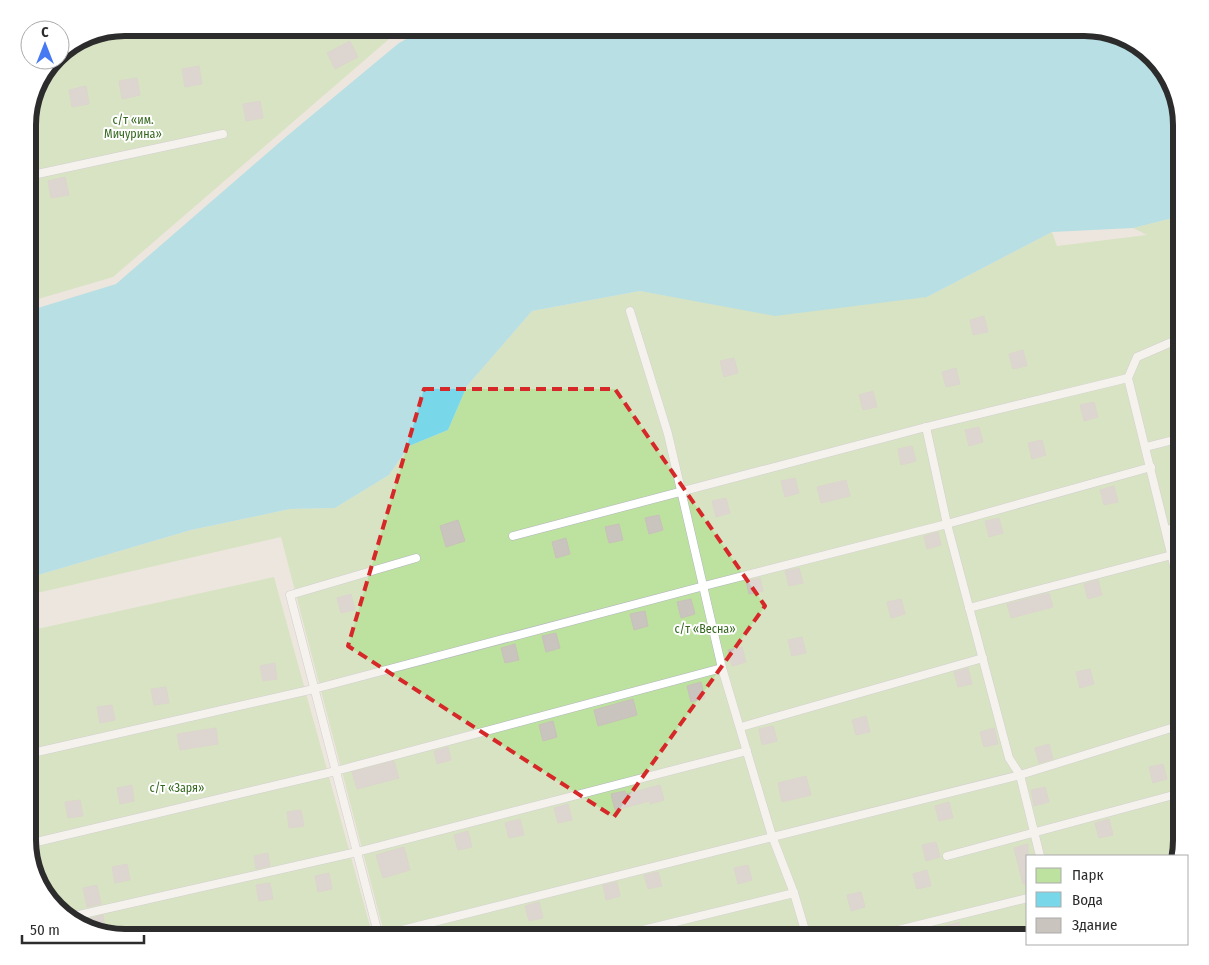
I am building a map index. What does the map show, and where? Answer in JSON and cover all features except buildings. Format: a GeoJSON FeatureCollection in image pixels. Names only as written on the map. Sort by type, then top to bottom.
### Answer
{"type":"FeatureCollection","features":[{"type":"Feature","properties":{"kind":"lane"},"geometry":{"type":"LineString","coordinates":[[36,174],[223,134]]}},
{"type":"Feature","properties":{"kind":"lane"},"geometry":{"type":"LineString","coordinates":[[630,311],[668,434],[722,668],[772,836],[794,893],[804,929]]}},
{"type":"Feature","properties":{"kind":"lane"},"geometry":{"type":"LineString","coordinates":[[1173,342],[1137,356],[1128,378],[1173,559]]}},
{"type":"Feature","properties":{"kind":"lane"},"geometry":{"type":"LineString","coordinates":[[513,536],[926,427],[1128,378]]}},
{"type":"Feature","properties":{"kind":"lane"},"geometry":{"type":"LineString","coordinates":[[926,427],[968,608],[1009,758],[1020,775],[1040,855]]}},
{"type":"Feature","properties":{"kind":"lane"},"geometry":{"type":"LineString","coordinates":[[1146,447],[1173,440]]}},
{"type":"Feature","properties":{"kind":"lane"},"geometry":{"type":"LineString","coordinates":[[36,752],[314,689],[947,524],[1151,468]]}},
{"type":"Feature","properties":{"kind":"lane"},"geometry":{"type":"LineString","coordinates":[[1166,530],[1173,528]]}},
{"type":"Feature","properties":{"kind":"lane"},"geometry":{"type":"LineString","coordinates":[[968,608],[1172,555]]}},
{"type":"Feature","properties":{"kind":"lane"},"geometry":{"type":"LineString","coordinates":[[375,929],[290,595],[416,558]]}},
{"type":"Feature","properties":{"kind":"lane"},"geometry":{"type":"LineString","coordinates":[[741,727],[983,658]]}},
{"type":"Feature","properties":{"kind":"lane"},"geometry":{"type":"LineString","coordinates":[[36,842],[336,771],[722,668]]}},
{"type":"Feature","properties":{"kind":"lane"},"geometry":{"type":"LineString","coordinates":[[408,929],[1020,775],[1173,728]]}},
{"type":"Feature","properties":{"kind":"lane"},"geometry":{"type":"LineString","coordinates":[[78,915],[357,852],[747,751]]}},
{"type":"Feature","properties":{"kind":"lane"},"geometry":{"type":"LineString","coordinates":[[947,856],[1173,795]]}},
{"type":"Feature","properties":{"kind":"lane"},"geometry":{"type":"LineString","coordinates":[[650,929],[794,893]]}},
{"type":"Feature","properties":{"kind":"lane"},"geometry":{"type":"LineString","coordinates":[[906,929],[1026,899]]}},
{"type":"Feature","properties":{"kind":"highlighted area"},"geometry":{"type":"Polygon","coordinates":[[[424,389],[615,389],[765,606],[614,817],[348,646],[424,389]]]}},
{"type":"Feature","properties":{"kind":"green space","name":"с/т «им. Мичурина»"},"geometry":{"type":"Polygon","coordinates":[[[126,36],[393,36],[113,277],[36,300],[36,120],[39,102],[45,86],[56,70],[70,70],[70,56],[76,51],[102,39],[126,36]]]}},
{"type":"Feature","properties":{"kind":"green space","name":"с/т «Весна»"},"geometry":{"type":"Polygon","coordinates":[[[1173,218],[1172,851],[1171,855],[1026,855],[1026,929],[383,929],[281,537],[36,593],[36,576],[191,530],[290,509],[335,508],[389,475],[409,446],[448,430],[467,386],[532,311],[640,291],[688,299],[927,297],[1052,232],[1057,246],[1147,235],[1133,228],[1173,218]]]}},
{"type":"Feature","properties":{"kind":"green space","name":"с/т «Заря»"},"geometry":{"type":"Polygon","coordinates":[[[274,577],[371,929],[114,928],[86,920],[62,903],[45,879],[39,863],[36,845],[36,629],[274,577]]]}},
{"type":"Feature","properties":{"kind":"water"},"geometry":{"type":"Polygon","coordinates":[[[412,36],[1089,36],[1107,39],[1128,48],[1147,62],[1164,86],[1170,102],[1173,126],[1173,218],[1133,228],[1052,232],[927,297],[775,316],[640,291],[532,311],[467,386],[448,430],[409,446],[389,475],[335,508],[290,509],[191,530],[36,576],[36,309],[116,284],[287,136],[399,43],[412,36]]]}}]}
